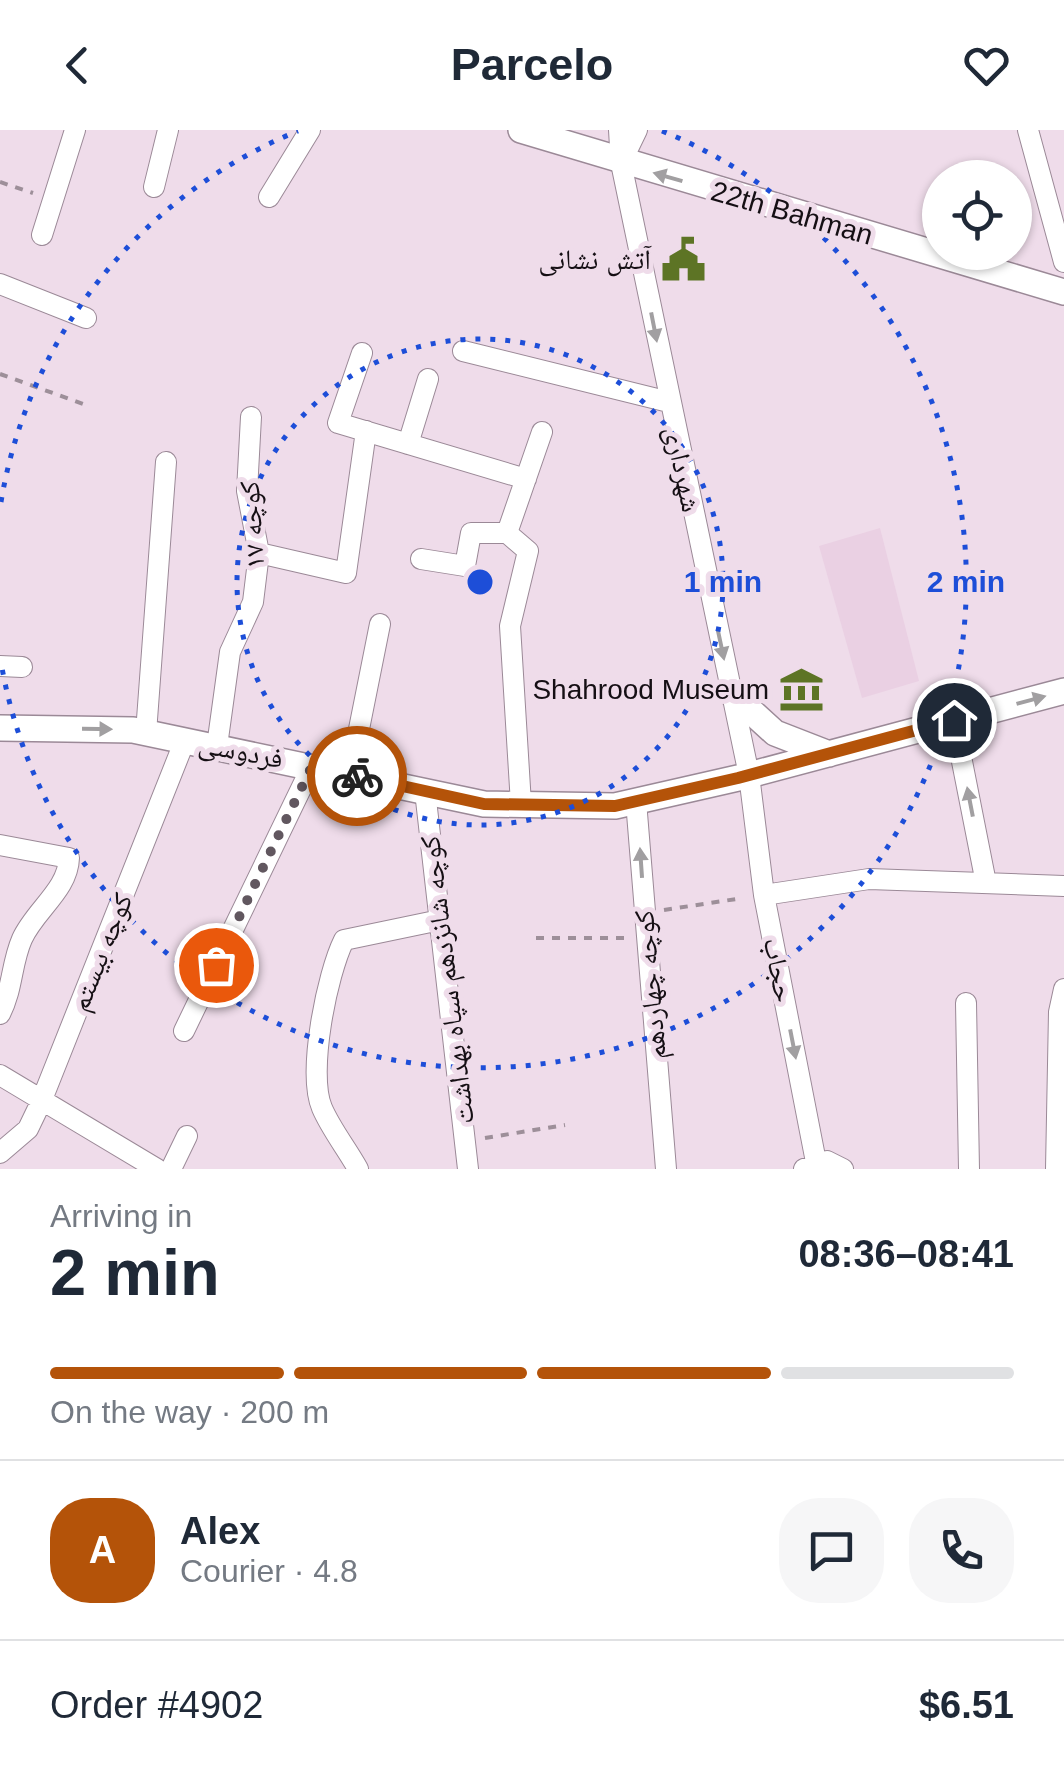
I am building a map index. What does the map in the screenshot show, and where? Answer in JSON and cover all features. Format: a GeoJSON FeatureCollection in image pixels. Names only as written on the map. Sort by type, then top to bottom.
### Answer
{"type":"FeatureCollection","features":[{"type":"Feature","properties":{"kind":"main road","name":"22th Bahman"},"geometry":{"type":"LineString","coordinates":[[521,130],[621,163],[1064,292]]}},
{"type":"Feature","properties":{"kind":"main road","name":"فردوسی"},"geometry":{"type":"LineString","coordinates":[[0,728],[146,732],[484,804],[615,806],[749,776],[1064,691]]}},
{"type":"Feature","properties":{"kind":"main road"},"geometry":{"type":"LineString","coordinates":[[731,693],[775,734],[829,754]]}},
{"type":"Feature","properties":{"kind":"street"},"geometry":{"type":"LineString","coordinates":[[42,236],[75,130]]}},
{"type":"Feature","properties":{"kind":"street"},"geometry":{"type":"LineString","coordinates":[[154,187],[168,130]]}},
{"type":"Feature","properties":{"kind":"street"},"geometry":{"type":"LineString","coordinates":[[269,197],[310,130]]}},
{"type":"Feature","properties":{"kind":"street","name":"شهرداری"},"geometry":{"type":"LineString","coordinates":[[619,130],[621,163],[668,402],[749,776]]}},
{"type":"Feature","properties":{"kind":"street"},"geometry":{"type":"LineString","coordinates":[[621,163],[637,130]]}},
{"type":"Feature","properties":{"kind":"street"},"geometry":{"type":"LineString","coordinates":[[1028,130],[1064,262]]}},
{"type":"Feature","properties":{"kind":"street"},"geometry":{"type":"LineString","coordinates":[[0,284],[86,318]]}},
{"type":"Feature","properties":{"kind":"street"},"geometry":{"type":"LineString","coordinates":[[463,351],[668,402]]}},
{"type":"Feature","properties":{"kind":"street"},"geometry":{"type":"LineString","coordinates":[[362,353],[338,423],[526,479]]}},
{"type":"Feature","properties":{"kind":"street"},"geometry":{"type":"LineString","coordinates":[[408,444],[428,378]]}},
{"type":"Feature","properties":{"kind":"street","name":"۱۷ کوچه"},"geometry":{"type":"LineString","coordinates":[[217,746],[230,652],[254,602],[259,553],[247,491],[250,416]]}},
{"type":"Feature","properties":{"kind":"street"},"geometry":{"type":"LineString","coordinates":[[259,553],[346,573],[366,432]]}},
{"type":"Feature","properties":{"kind":"street"},"geometry":{"type":"LineString","coordinates":[[507,533],[542,432]]}},
{"type":"Feature","properties":{"kind":"street"},"geometry":{"type":"LineString","coordinates":[[146,732],[166,462]]}},
{"type":"Feature","properties":{"kind":"street"},"geometry":{"type":"LineString","coordinates":[[421,559],[465,566],[470,533],[507,533],[528,551],[510,626],[521,804]]}},
{"type":"Feature","properties":{"kind":"street"},"geometry":{"type":"LineString","coordinates":[[350,774],[380,624]]}},
{"type":"Feature","properties":{"kind":"street"},"geometry":{"type":"LineString","coordinates":[[0,666],[22,667]]}},
{"type":"Feature","properties":{"kind":"street"},"geometry":{"type":"LineString","coordinates":[[954,720],[986,883]]}},
{"type":"Feature","properties":{"kind":"street","name":"کوچه بیستم"},"geometry":{"type":"LineString","coordinates":[[0,1156],[28,1128],[42,1102],[185,740]]}},
{"type":"Feature","properties":{"kind":"street"},"geometry":{"type":"LineString","coordinates":[[184,1032],[312,766]]}},
{"type":"Feature","properties":{"kind":"street","name":"حجاب"},"geometry":{"type":"LineString","coordinates":[[749,776],[764,895],[810,1166]]}},
{"type":"Feature","properties":{"kind":"street","name":"کوچه شانزدهم سپاه بهداشت"},"geometry":{"type":"LineString","coordinates":[[425,791],[468,1169]]}},
{"type":"Feature","properties":{"kind":"street","name":"کوچه چهاردهم"},"geometry":{"type":"LineString","coordinates":[[636,801],[666,1169]]}},
{"type":"Feature","properties":{"kind":"street"},"geometry":{"type":"LineString","coordinates":[[0,845],[69,858],[68,873],[23,937],[12,992],[0,1014]]}},
{"type":"Feature","properties":{"kind":"street"},"geometry":{"type":"LineString","coordinates":[[764,895],[869,879],[1064,886]]}},
{"type":"Feature","properties":{"kind":"street"},"geometry":{"type":"LineString","coordinates":[[358,1169],[321,1106],[316,1078],[334,960],[344,940],[440,920]]}},
{"type":"Feature","properties":{"kind":"street"},"geometry":{"type":"LineString","coordinates":[[1056,1169],[1059,1012],[1064,989]]}},
{"type":"Feature","properties":{"kind":"street"},"geometry":{"type":"LineString","coordinates":[[966,1004],[969,1169]]}},
{"type":"Feature","properties":{"kind":"street"},"geometry":{"type":"LineString","coordinates":[[0,1075],[157,1169]]}},
{"type":"Feature","properties":{"kind":"street"},"geometry":{"type":"LineString","coordinates":[[171,1169],[187,1136]]}},
{"type":"Feature","properties":{"kind":"street"},"geometry":{"type":"LineString","coordinates":[[0,1156],[8,1169]]}},
{"type":"Feature","properties":{"kind":"street"},"geometry":{"type":"LineString","coordinates":[[810,1166],[844,1169]]}},
{"type":"Feature","properties":{"kind":"path"},"geometry":{"type":"LineString","coordinates":[[0,182],[52,199]]}},
{"type":"Feature","properties":{"kind":"path"},"geometry":{"type":"LineString","coordinates":[[0,374],[86,405]]}},
{"type":"Feature","properties":{"kind":"path"},"geometry":{"type":"LineString","coordinates":[[644,912],[764,895]]}},
{"type":"Feature","properties":{"kind":"path"},"geometry":{"type":"LineString","coordinates":[[536,938],[646,938]]}},
{"type":"Feature","properties":{"kind":"path"},"geometry":{"type":"LineString","coordinates":[[465,1142],[565,1125]]}},
{"type":"Feature","properties":{"kind":"shaded area"},"geometry":{"type":"Polygon","coordinates":[[[880,528],[919,681],[862,698],[819,546],[880,528]]]}},
{"type":"Feature","properties":{"kind":"way so far"},"geometry":{"type":"LineString","coordinates":[[216,965],[312,766],[357,776]]}},
{"type":"Feature","properties":{"kind":"place","name":"آتش نشانی"},"geometry":{"type":"Point","coordinates":[684,259]}},
{"type":"Feature","properties":{"kind":"place","name":"Shahrood Museum"},"geometry":{"type":"Point","coordinates":[802,689]}},
{"type":"Feature","properties":{"kind":"route"},"geometry":{"type":"LineString","coordinates":[[357,776],[484,804],[615,806],[738,778],[954,720]]}}]}
